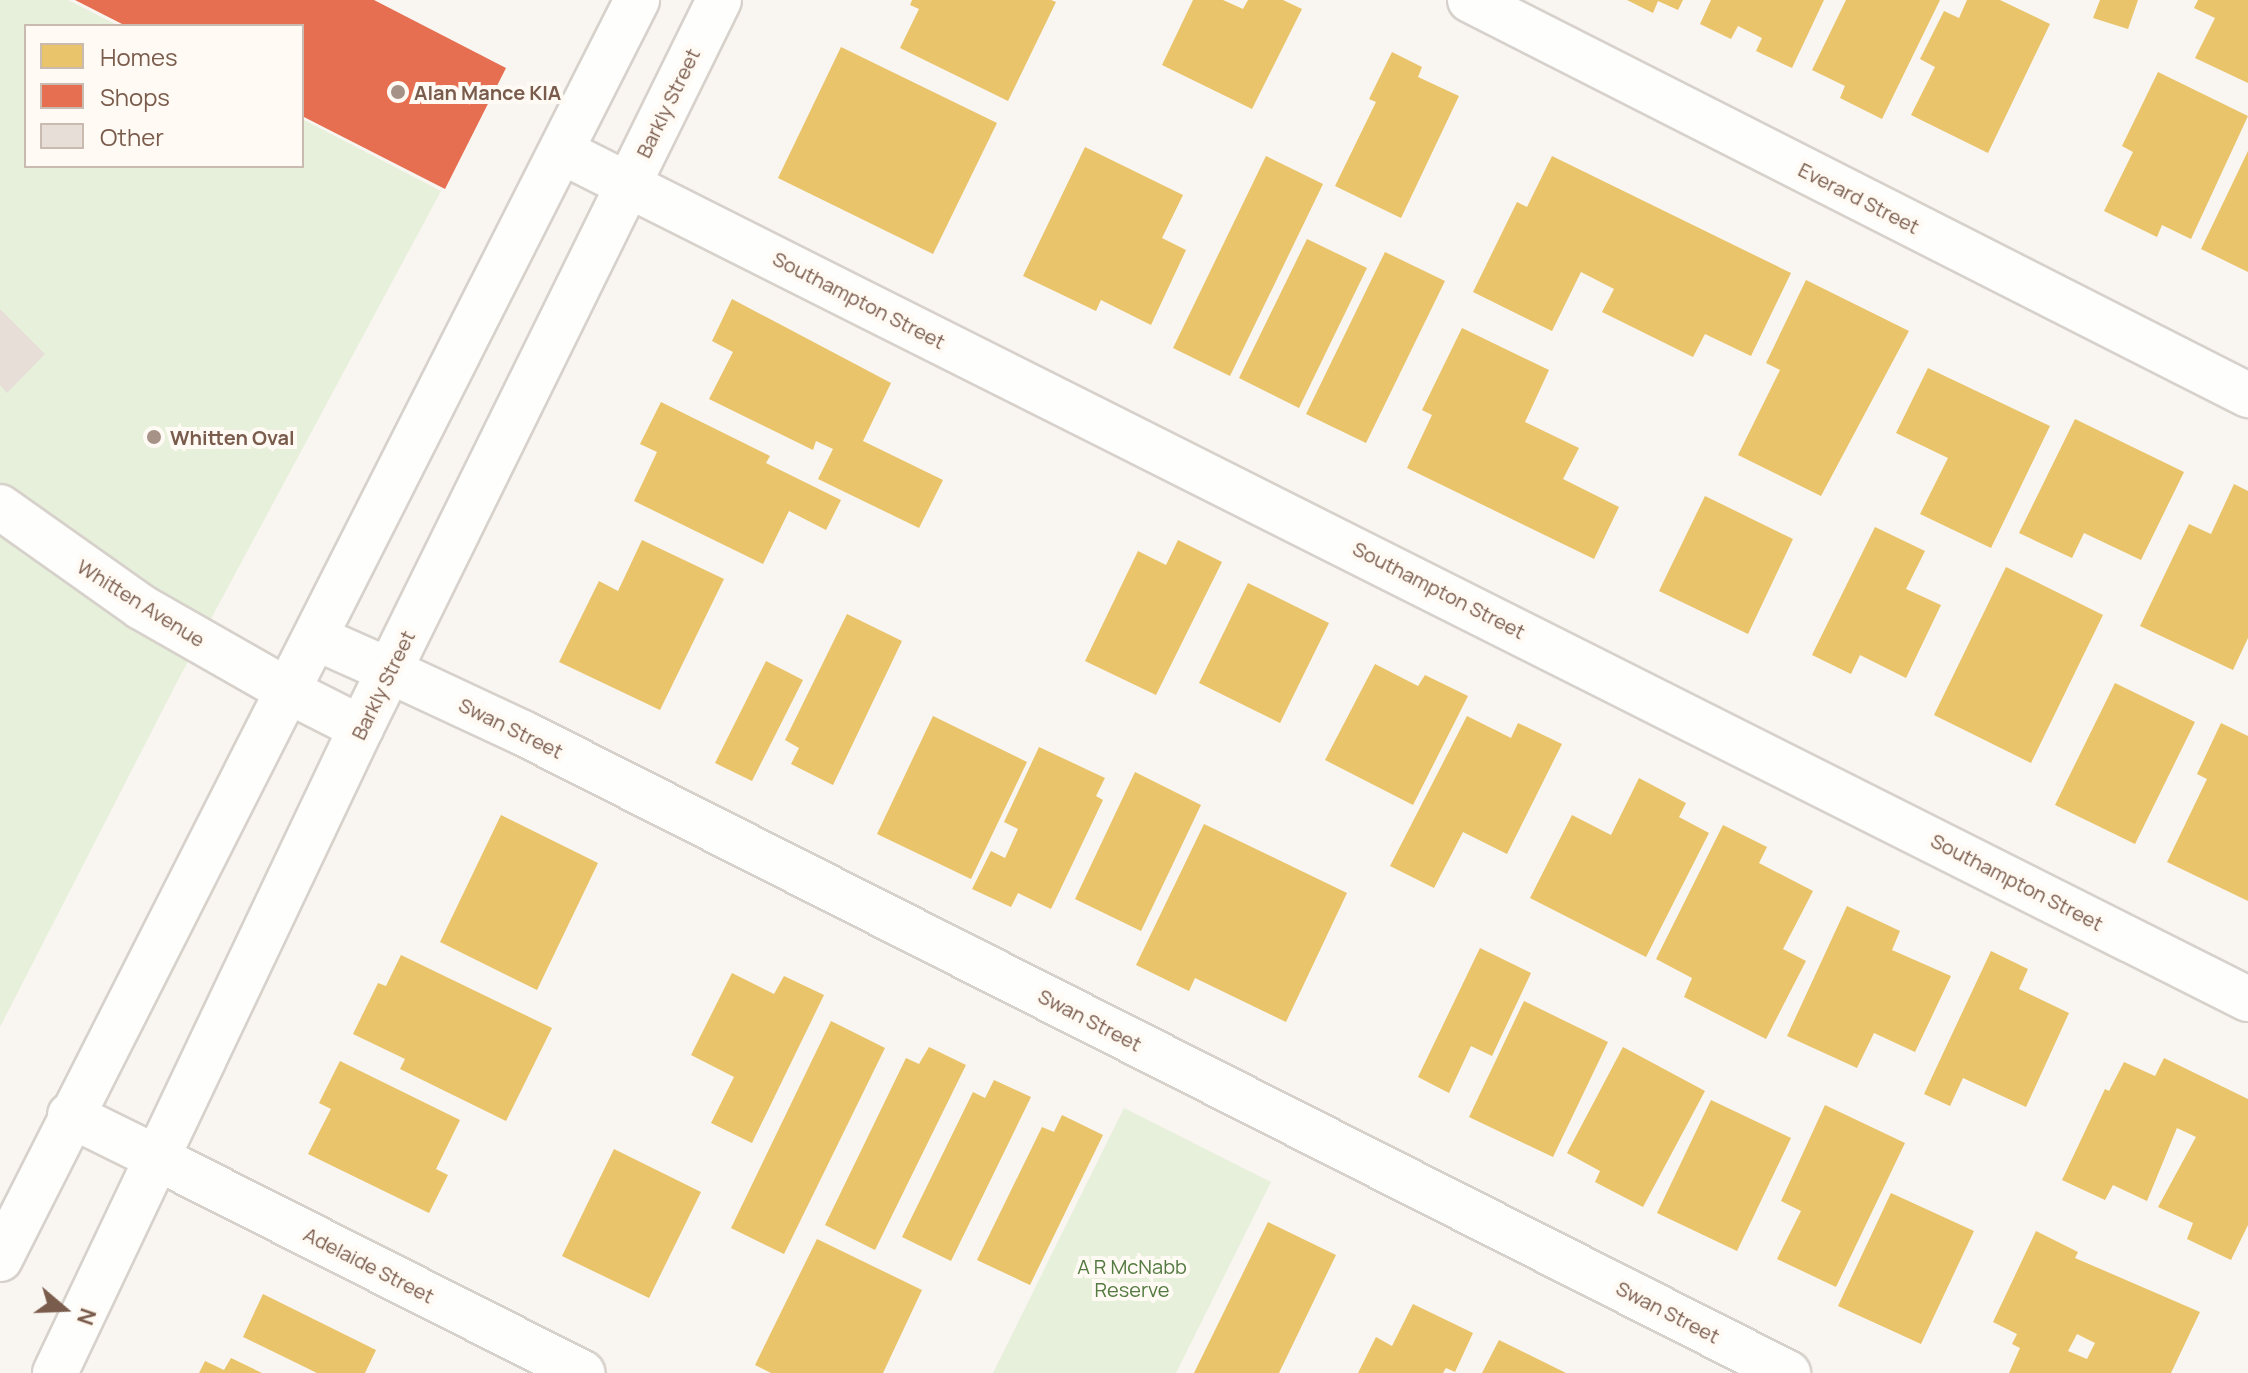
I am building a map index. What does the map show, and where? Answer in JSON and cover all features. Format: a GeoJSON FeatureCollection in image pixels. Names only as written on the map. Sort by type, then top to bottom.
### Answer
{"type":"FeatureCollection","features":[{"type":"Feature","properties":{"kind":"street"},"geometry":{"type":"LineString","coordinates":[[0,1259],[70,1115],[563,152],[637,0]]}},
{"type":"Feature","properties":{"kind":"street","name":"Barkly Street"},"geometry":{"type":"LineString","coordinates":[[55,1373],[361,728],[719,0]]}},
{"type":"Feature","properties":{"kind":"street","name":"Everard Street"},"geometry":{"type":"LineString","coordinates":[[1470,0],[2248,395]]}},
{"type":"Feature","properties":{"kind":"street","name":"Southampton Street"},"geometry":{"type":"LineString","coordinates":[[563,152],[2248,999]]}},
{"type":"Feature","properties":{"kind":"street","name":"Whitten Avenue"},"geometry":{"type":"LineString","coordinates":[[0,507],[141,607],[288,691],[361,728]]}},
{"type":"Feature","properties":{"kind":"street","name":"Swan Street"},"geometry":{"type":"LineString","coordinates":[[316,638],[523,733],[1788,1373]]}},
{"type":"Feature","properties":{"kind":"street","name":"Adelaide Street"},"geometry":{"type":"LineString","coordinates":[[70,1115],[582,1373]]}},
{"type":"Feature","properties":{"kind":"green space","name":"Whitten Oval"},"geometry":{"type":"Polygon","coordinates":[[[0,0],[68,0],[115,24],[24,24],[24,168],[304,168],[304,120],[441,191],[177,682],[0,1027],[0,0]]]}},
{"type":"Feature","properties":{"kind":"green space","name":"A R McNabb Reserve"},"geometry":{"type":"Polygon","coordinates":[[[1124,1108],[1271,1182],[1176,1373],[993,1373],[1124,1108]]]}},
{"type":"Feature","properties":{"kind":"building: Homes"},"geometry":{"type":"Polygon","coordinates":[[[912,0],[1056,2],[1008,101],[900,48],[919,9],[910,5],[912,0]]]}},
{"type":"Feature","properties":{"kind":"building: Homes"},"geometry":{"type":"Polygon","coordinates":[[[1193,0],[1223,0],[1243,9],[1248,0],[1283,0],[1302,9],[1252,109],[1162,65],[1193,0]]]}},
{"type":"Feature","properties":{"kind":"building: Homes"},"geometry":{"type":"Polygon","coordinates":[[[1627,0],[1683,0],[1678,10],[1658,1],[1653,13],[1627,0]]]}},
{"type":"Feature","properties":{"kind":"building: Homes"},"geometry":{"type":"Polygon","coordinates":[[[1711,0],[1824,0],[1792,68],[1756,51],[1762,38],[1738,26],[1731,39],[1700,24],[1711,0]]]}},
{"type":"Feature","properties":{"kind":"building: Homes"},"geometry":{"type":"Polygon","coordinates":[[[1846,0],[1940,0],[1882,119],[1840,98],[1845,86],[1812,70],[1846,0]]]}},
{"type":"Feature","properties":{"kind":"building: Homes"},"geometry":{"type":"Polygon","coordinates":[[[1967,0],[2000,0],[2050,24],[1988,153],[1911,115],[1935,67],[1920,59],[1944,11],[1959,18],[1967,0]]]}},
{"type":"Feature","properties":{"kind":"building: Homes"},"geometry":{"type":"Polygon","coordinates":[[[2100,0],[2138,0],[2128,29],[2093,18],[2100,0]]]}},
{"type":"Feature","properties":{"kind":"building: Homes"},"geometry":{"type":"Polygon","coordinates":[[[2198,0],[2248,0],[2248,83],[2195,58],[2215,18],[2194,8],[2198,0]]]}},
{"type":"Feature","properties":{"kind":"building: Homes"},"geometry":{"type":"Polygon","coordinates":[[[841,47],[997,123],[933,254],[778,178],[841,47]]]}},
{"type":"Feature","properties":{"kind":"building: Homes"},"geometry":{"type":"Polygon","coordinates":[[[1392,52],[1422,67],[1418,77],[1459,96],[1401,218],[1335,186],[1376,102],[1369,99],[1392,52]]]}},
{"type":"Feature","properties":{"kind":"building: Homes"},"geometry":{"type":"Polygon","coordinates":[[[2158,72],[2248,116],[2191,239],[2162,225],[2157,237],[2104,211],[2133,152],[2122,146],[2158,72]]]}},
{"type":"Feature","properties":{"kind":"building: Homes"},"geometry":{"type":"Polygon","coordinates":[[[1085,147],[1183,195],[1162,238],[1186,250],[1151,325],[1101,300],[1096,311],[1023,276],[1085,147]]]}},
{"type":"Feature","properties":{"kind":"building: Homes"},"geometry":{"type":"Polygon","coordinates":[[[2248,151],[2248,272],[2201,249],[2248,151]]]}},
{"type":"Feature","properties":{"kind":"building: Homes"},"geometry":{"type":"Polygon","coordinates":[[[1266,156],[1323,184],[1230,376],[1173,348],[1266,156]]]}},
{"type":"Feature","properties":{"kind":"building: Homes"},"geometry":{"type":"Polygon","coordinates":[[[1552,156],[1791,273],[1751,356],[1705,334],[1693,357],[1602,312],[1614,289],[1581,272],[1552,331],[1473,292],[1517,202],[1527,207],[1552,156]]]}},
{"type":"Feature","properties":{"kind":"building: Homes"},"geometry":{"type":"Polygon","coordinates":[[[1307,239],[1367,268],[1299,408],[1239,378],[1307,239]]]}},
{"type":"Feature","properties":{"kind":"building: Homes"},"geometry":{"type":"Polygon","coordinates":[[[1385,252],[1445,281],[1366,443],[1306,414],[1385,252]]]}},
{"type":"Feature","properties":{"kind":"building: Homes"},"geometry":{"type":"Polygon","coordinates":[[[1806,280],[1909,331],[1821,496],[1738,455],[1780,370],[1766,363],[1806,280]]]}},
{"type":"Feature","properties":{"kind":"building: Homes"},"geometry":{"type":"Polygon","coordinates":[[[732,299],[891,383],[863,441],[943,480],[919,528],[818,479],[833,449],[816,441],[813,450],[709,399],[733,352],[712,341],[732,299]]]}},
{"type":"Feature","properties":{"kind":"building: Homes"},"geometry":{"type":"Polygon","coordinates":[[[1462,328],[1549,370],[1525,422],[1579,448],[1563,479],[1619,507],[1594,559],[1407,468],[1432,415],[1422,410],[1462,328]]]}},
{"type":"Feature","properties":{"kind":"building: Homes"},"geometry":{"type":"Polygon","coordinates":[[[1928,368],[2050,426],[1991,548],[1920,514],[1948,458],[1896,433],[1928,368]]]}},
{"type":"Feature","properties":{"kind":"building: Homes"},"geometry":{"type":"Polygon","coordinates":[[[661,402],[770,456],[766,463],[841,500],[826,530],[789,511],[763,564],[634,501],[657,452],[640,444],[661,402]]]}},
{"type":"Feature","properties":{"kind":"building: Homes"},"geometry":{"type":"Polygon","coordinates":[[[2075,419],[2184,472],[2141,560],[2084,533],[2072,558],[2019,533],[2075,419]]]}},
{"type":"Feature","properties":{"kind":"building: Homes"},"geometry":{"type":"Polygon","coordinates":[[[2234,484],[2248,491],[2248,638],[2233,670],[2140,626],[2189,524],[2211,534],[2234,484]]]}},
{"type":"Feature","properties":{"kind":"building: Homes"},"geometry":{"type":"Polygon","coordinates":[[[1705,496],[1793,539],[1748,634],[1659,591],[1705,496]]]}},
{"type":"Feature","properties":{"kind":"building: Homes"},"geometry":{"type":"Polygon","coordinates":[[[1875,527],[1925,551],[1906,589],[1941,605],[1906,678],[1860,655],[1851,674],[1812,655],[1875,527]]]}},
{"type":"Feature","properties":{"kind":"building: Homes"},"geometry":{"type":"Polygon","coordinates":[[[642,540],[724,579],[660,710],[559,662],[599,581],[618,591],[642,540]]]}},
{"type":"Feature","properties":{"kind":"building: Homes"},"geometry":{"type":"Polygon","coordinates":[[[1178,540],[1222,562],[1156,695],[1085,661],[1138,551],[1166,565],[1178,540]]]}},
{"type":"Feature","properties":{"kind":"building: Homes"},"geometry":{"type":"Polygon","coordinates":[[[2006,567],[2103,615],[2031,763],[1934,715],[2006,567]]]}},
{"type":"Feature","properties":{"kind":"building: Homes"},"geometry":{"type":"Polygon","coordinates":[[[1248,583],[1329,623],[1280,723],[1199,683],[1248,583]]]}},
{"type":"Feature","properties":{"kind":"building: Homes"},"geometry":{"type":"Polygon","coordinates":[[[847,614],[902,641],[833,785],[791,764],[799,748],[785,740],[847,614]]]}},
{"type":"Feature","properties":{"kind":"building: Homes"},"geometry":{"type":"Polygon","coordinates":[[[766,661],[803,680],[752,781],[715,763],[766,661]]]}},
{"type":"Feature","properties":{"kind":"building: Homes"},"geometry":{"type":"Polygon","coordinates":[[[1375,664],[1418,686],[1425,675],[1468,696],[1413,805],[1325,760],[1375,664]]]}},
{"type":"Feature","properties":{"kind":"building: Homes"},"geometry":{"type":"Polygon","coordinates":[[[2115,683],[2195,722],[2135,844],[2055,805],[2115,683]]]}},
{"type":"Feature","properties":{"kind":"building: Homes"},"geometry":{"type":"Polygon","coordinates":[[[933,716],[1027,762],[971,879],[877,834],[933,716]]]}},
{"type":"Feature","properties":{"kind":"building: Homes"},"geometry":{"type":"Polygon","coordinates":[[[1467,716],[1511,738],[1518,723],[1562,744],[1507,854],[1463,832],[1434,888],[1390,866],[1467,716]]]}},
{"type":"Feature","properties":{"kind":"building: Homes"},"geometry":{"type":"Polygon","coordinates":[[[2221,723],[2248,736],[2248,901],[2167,862],[2207,779],[2197,774],[2221,723]]]}},
{"type":"Feature","properties":{"kind":"building: Homes"},"geometry":{"type":"Polygon","coordinates":[[[1039,747],[1105,778],[1096,796],[1103,800],[1051,909],[1018,893],[1011,907],[972,889],[991,851],[1005,858],[1018,829],[1004,822],[1039,747]]]}},
{"type":"Feature","properties":{"kind":"building: Homes"},"geometry":{"type":"Polygon","coordinates":[[[1135,772],[1201,805],[1141,931],[1075,899],[1135,772]]]}},
{"type":"Feature","properties":{"kind":"building: Homes"},"geometry":{"type":"Polygon","coordinates":[[[1639,778],[1686,803],[1679,817],[1709,833],[1646,957],[1530,898],[1572,815],[1611,835],[1639,778]]]}},
{"type":"Feature","properties":{"kind":"building: Homes"},"geometry":{"type":"Polygon","coordinates":[[[501,815],[598,863],[537,990],[440,942],[501,815]]]}},
{"type":"Feature","properties":{"kind":"building: Homes"},"geometry":{"type":"Polygon","coordinates":[[[1204,824],[1347,893],[1286,1022],[1195,978],[1189,991],[1136,965],[1204,824]]]}},
{"type":"Feature","properties":{"kind":"building: Homes"},"geometry":{"type":"Polygon","coordinates":[[[1723,825],[1767,847],[1759,863],[1813,891],[1783,949],[1806,961],[1766,1039],[1684,997],[1692,978],[1656,959],[1723,825]]]}},
{"type":"Feature","properties":{"kind":"building: Homes"},"geometry":{"type":"Polygon","coordinates":[[[1847,906],[1900,931],[1892,950],[1951,976],[1915,1052],[1874,1033],[1857,1068],[1787,1036],[1847,906]]]}},
{"type":"Feature","properties":{"kind":"building: Homes"},"geometry":{"type":"Polygon","coordinates":[[[1480,948],[1531,973],[1492,1056],[1471,1046],[1449,1093],[1418,1077],[1480,948]]]}},
{"type":"Feature","properties":{"kind":"building: Homes"},"geometry":{"type":"Polygon","coordinates":[[[1991,951],[2028,969],[2019,989],[2069,1013],[2026,1107],[1963,1078],[1950,1106],[1924,1094],[1991,951]]]}},
{"type":"Feature","properties":{"kind":"building: Homes"},"geometry":{"type":"Polygon","coordinates":[[[401,955],[552,1028],[506,1121],[400,1069],[405,1059],[353,1034],[378,983],[386,986],[401,955]]]}},
{"type":"Feature","properties":{"kind":"building: Homes"},"geometry":{"type":"Polygon","coordinates":[[[732,973],[774,994],[784,976],[824,995],[752,1143],[711,1123],[734,1077],[691,1055],[732,973]]]}},
{"type":"Feature","properties":{"kind":"building: Homes"},"geometry":{"type":"Polygon","coordinates":[[[1524,1001],[1608,1042],[1553,1157],[1469,1117],[1524,1001]]]}},
{"type":"Feature","properties":{"kind":"building: Homes"},"geometry":{"type":"Polygon","coordinates":[[[831,1021],[885,1048],[784,1254],[731,1228],[831,1021]]]}},
{"type":"Feature","properties":{"kind":"building: Homes"},"geometry":{"type":"Polygon","coordinates":[[[929,1047],[966,1065],[875,1250],[825,1225],[906,1058],[919,1064],[929,1047]]]}},
{"type":"Feature","properties":{"kind":"building: Homes"},"geometry":{"type":"Polygon","coordinates":[[[1623,1047],[1705,1091],[1643,1207],[1595,1182],[1600,1171],[1567,1153],[1623,1047]]]}},
{"type":"Feature","properties":{"kind":"building: Homes"},"geometry":{"type":"Polygon","coordinates":[[[2164,1058],[2248,1099],[2248,1225],[2231,1260],[2187,1239],[2193,1223],[2158,1207],[2196,1137],[2177,1128],[2147,1201],[2113,1185],[2105,1200],[2062,1180],[2105,1089],[2109,1091],[2124,1062],[2155,1076],[2164,1058]]]}},
{"type":"Feature","properties":{"kind":"building: Homes"},"geometry":{"type":"Polygon","coordinates":[[[340,1061],[460,1120],[436,1169],[448,1175],[429,1213],[308,1154],[331,1109],[319,1103],[340,1061]]]}},
{"type":"Feature","properties":{"kind":"building: Homes"},"geometry":{"type":"Polygon","coordinates":[[[994,1080],[1031,1097],[951,1261],[902,1237],[973,1092],[985,1098],[994,1080]]]}},
{"type":"Feature","properties":{"kind":"building: Homes"},"geometry":{"type":"Polygon","coordinates":[[[1711,1100],[1791,1138],[1737,1251],[1657,1213],[1711,1100]]]}},
{"type":"Feature","properties":{"kind":"building: Homes"},"geometry":{"type":"Polygon","coordinates":[[[1825,1105],[1905,1143],[1836,1287],[1777,1259],[1801,1211],[1781,1201],[1825,1105]]]}},
{"type":"Feature","properties":{"kind":"building: Homes"},"geometry":{"type":"Polygon","coordinates":[[[1062,1115],[1103,1135],[1030,1285],[977,1260],[1042,1127],[1054,1132],[1062,1115]]]}},
{"type":"Feature","properties":{"kind":"building: Homes"},"geometry":{"type":"Polygon","coordinates":[[[614,1149],[701,1192],[649,1298],[562,1256],[614,1149]]]}},
{"type":"Feature","properties":{"kind":"building: Homes"},"geometry":{"type":"Polygon","coordinates":[[[1891,1193],[1974,1231],[1921,1344],[1838,1306],[1891,1193]]]}},
{"type":"Feature","properties":{"kind":"building: Homes"},"geometry":{"type":"Polygon","coordinates":[[[1268,1222],[1336,1255],[1279,1373],[1194,1373],[1268,1222]]]}},
{"type":"Feature","properties":{"kind":"building: Homes"},"geometry":{"type":"Polygon","coordinates":[[[2036,1231],[2078,1252],[2075,1258],[2200,1312],[2171,1373],[2009,1373],[2020,1348],[2012,1344],[2017,1334],[1993,1322],[2036,1231]],[[2077,1334],[2068,1351],[2087,1359],[2095,1343],[2077,1334]]]}},
{"type":"Feature","properties":{"kind":"building: Homes"},"geometry":{"type":"Polygon","coordinates":[[[817,1239],[922,1290],[883,1373],[771,1373],[755,1365],[817,1239]]]}},
{"type":"Feature","properties":{"kind":"building: Homes"},"geometry":{"type":"Polygon","coordinates":[[[263,1294],[376,1350],[365,1373],[317,1373],[243,1337],[263,1294]]]}},
{"type":"Feature","properties":{"kind":"building: Homes"},"geometry":{"type":"Polygon","coordinates":[[[1413,1304],[1473,1333],[1455,1372],[1446,1368],[1443,1373],[1358,1373],[1376,1337],[1392,1346],[1413,1304]]]}},
{"type":"Feature","properties":{"kind":"building: Homes"},"geometry":{"type":"Polygon","coordinates":[[[1499,1340],[1566,1373],[1482,1373],[1499,1340]]]}},
{"type":"Feature","properties":{"kind":"building: Homes"},"geometry":{"type":"Polygon","coordinates":[[[231,1358],[262,1373],[199,1373],[205,1361],[224,1370],[231,1358]]]}},
{"type":"Feature","properties":{"kind":"building: Shops","name":"Alan Mance KIA"},"geometry":{"type":"Polygon","coordinates":[[[75,0],[374,0],[506,68],[445,189],[304,117],[304,24],[122,24],[75,0]]]}},
{"type":"Feature","properties":{"kind":"building: Other"},"geometry":{"type":"Polygon","coordinates":[[[0,309],[45,354],[7,393],[0,385],[0,309]]]}},
{"type":"Feature","properties":{"kind":"place","name":"Alan Mance KIA"},"geometry":{"type":"Point","coordinates":[398,92]}},
{"type":"Feature","properties":{"kind":"place","name":"Whitten Oval"},"geometry":{"type":"Point","coordinates":[154,437]}}]}
